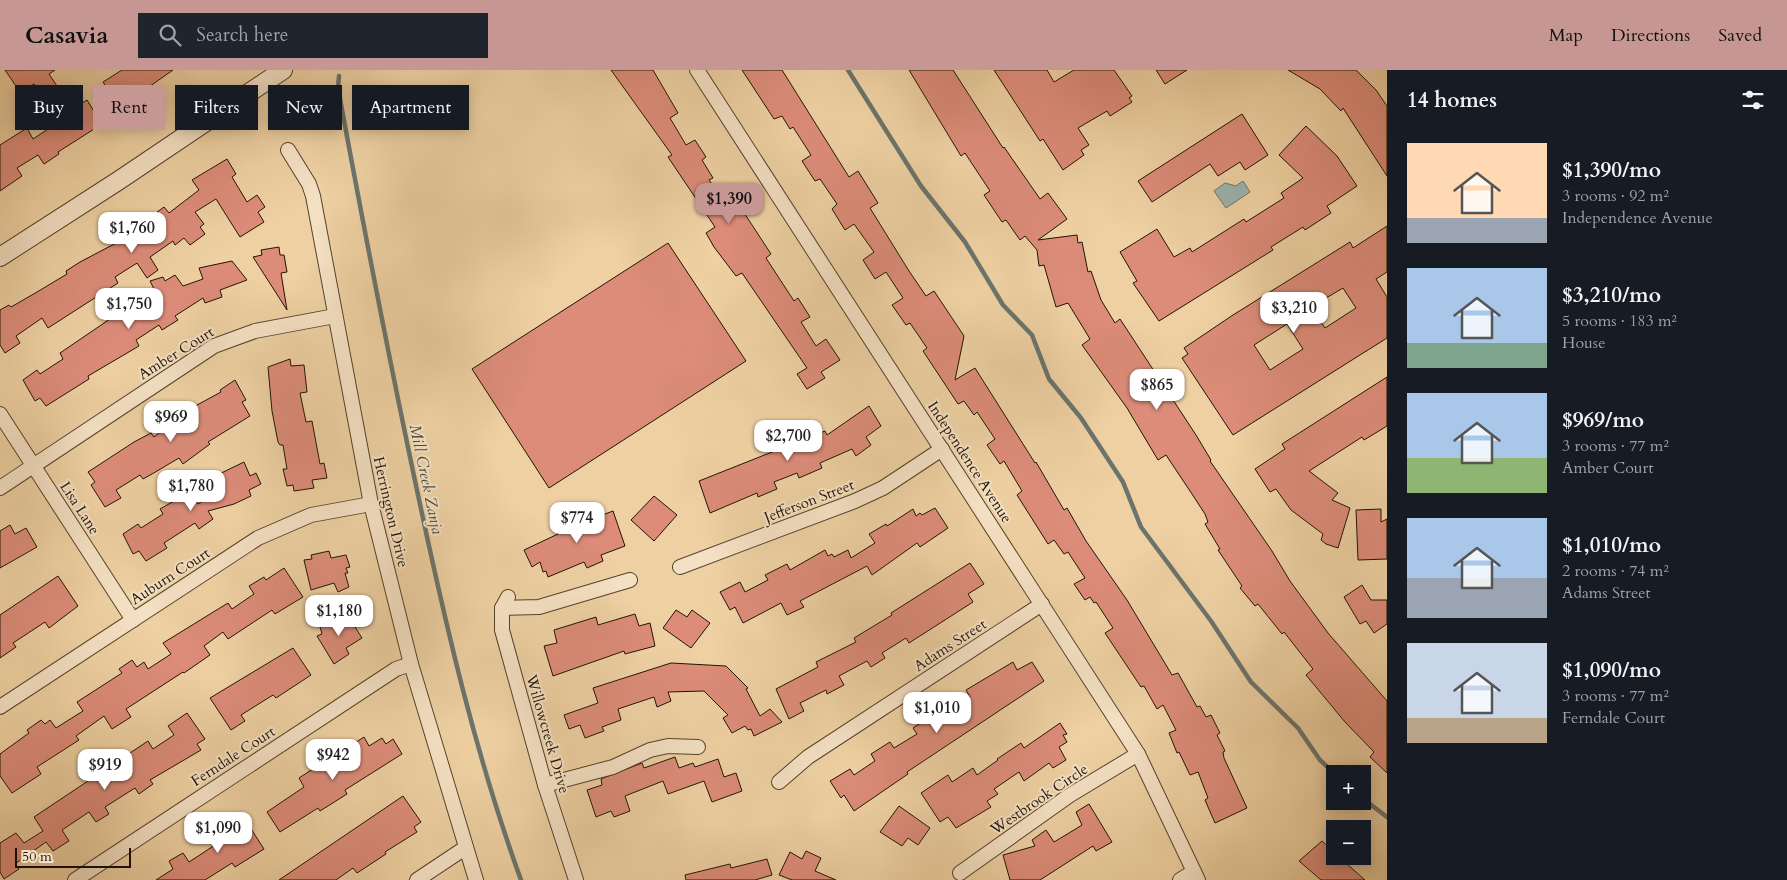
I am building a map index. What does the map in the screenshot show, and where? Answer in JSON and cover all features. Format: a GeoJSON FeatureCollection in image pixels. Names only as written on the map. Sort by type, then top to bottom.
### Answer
{"type":"FeatureCollection","features":[{"type":"Feature","properties":{"kind":"street"},"geometry":{"type":"LineString","coordinates":[[0,257],[118,181],[283,70]]}},
{"type":"Feature","properties":{"kind":"street","name":"Independence Avenue"},"geometry":{"type":"LineString","coordinates":[[697,70],[1138,754],[1196,876]]}},
{"type":"Feature","properties":{"kind":"street","name":"Herrington Drive"},"geometry":{"type":"LineString","coordinates":[[288,150],[309,184],[371,504],[411,664],[476,880]]}},
{"type":"Feature","properties":{"kind":"street","name":"Amber Court"},"geometry":{"type":"LineString","coordinates":[[0,488],[214,346],[255,331],[335,316]]}},
{"type":"Feature","properties":{"kind":"street","name":"Lisa Lane"},"geometry":{"type":"LineString","coordinates":[[0,414],[133,620]]}},
{"type":"Feature","properties":{"kind":"street","name":"Jefferson Street"},"geometry":{"type":"LineString","coordinates":[[680,567],[855,501],[883,488],[942,449]]}},
{"type":"Feature","properties":{"kind":"street","name":"Auburn Court"},"geometry":{"type":"LineString","coordinates":[[0,707],[258,538],[310,515],[371,504]]}},
{"type":"Feature","properties":{"kind":"street","name":"Willowcreek Drive"},"geometry":{"type":"LineString","coordinates":[[576,880],[545,785],[502,630],[505,602],[539,607],[630,580]]}},
{"type":"Feature","properties":{"kind":"street","name":"Adams Street"},"geometry":{"type":"LineString","coordinates":[[779,782],[808,758],[1042,604]]}},
{"type":"Feature","properties":{"kind":"street","name":"Ferndale Court"},"geometry":{"type":"LineString","coordinates":[[75,880],[396,669],[411,664]]}},
{"type":"Feature","properties":{"kind":"street"},"geometry":{"type":"LineString","coordinates":[[545,785],[613,767],[650,750],[668,746],[698,748]]}},
{"type":"Feature","properties":{"kind":"street","name":"Westbrook Circle"},"geometry":{"type":"LineString","coordinates":[[960,874],[1070,795],[1138,754]]}},
{"type":"Feature","properties":{"kind":"street"},"geometry":{"type":"LineString","coordinates":[[417,880],[466,848]]}},
{"type":"Feature","properties":{"kind":"street"},"geometry":{"type":"LineString","coordinates":[[1180,880],[1196,876]]}},
{"type":"Feature","properties":{"kind":"water"},"geometry":{"type":"Polygon","coordinates":[[[1243,181],[1250,192],[1226,208],[1214,191],[1225,183],[1236,186],[1243,181]]]}},
{"type":"Feature","properties":{"kind":"building"},"geometry":{"type":"Polygon","coordinates":[[[5,70],[55,70],[49,74],[56,85],[15,85],[5,70]]]}},
{"type":"Feature","properties":{"kind":"building"},"geometry":{"type":"Polygon","coordinates":[[[122,70],[173,70],[152,85],[105,85],[103,82],[122,70]]]}},
{"type":"Feature","properties":{"kind":"building"},"geometry":{"type":"Polygon","coordinates":[[[611,70],[653,70],[678,113],[670,118],[686,145],[695,140],[706,157],[702,160],[713,178],[709,180],[728,207],[737,202],[771,254],[766,258],[794,301],[798,298],[810,317],[801,322],[816,346],[826,339],[840,360],[821,372],[825,378],[807,389],[797,374],[807,368],[742,273],[736,276],[714,247],[706,233],[715,227],[668,157],[672,155],[611,70]]]}},
{"type":"Feature","properties":{"kind":"building"},"geometry":{"type":"Polygon","coordinates":[[[742,70],[782,70],[849,177],[858,171],[878,203],[870,208],[909,271],[926,296],[934,291],[964,336],[955,380],[975,368],[1036,462],[1064,510],[1067,508],[1086,541],[1127,600],[1172,675],[1178,673],[1197,707],[1200,706],[1206,717],[1211,715],[1220,733],[1217,735],[1225,751],[1223,752],[1224,758],[1247,808],[1215,823],[1205,800],[1208,798],[1198,772],[1190,775],[1179,752],[1177,753],[1169,733],[1176,730],[1163,705],[1157,709],[1144,686],[1141,687],[1105,633],[1113,628],[1096,602],[1094,603],[1090,597],[1085,600],[1074,584],[1085,578],[1068,552],[1064,554],[1054,540],[1048,544],[1017,495],[1022,491],[1004,461],[1000,464],[987,445],[995,439],[977,412],[974,415],[964,401],[958,404],[923,351],[927,348],[910,323],[906,325],[892,305],[903,298],[886,272],[875,279],[863,260],[874,252],[854,224],[845,230],[832,209],[837,204],[820,179],[815,181],[802,161],[811,155],[793,127],[790,129],[782,116],[774,119],[742,70]]]}},
{"type":"Feature","properties":{"kind":"building"},"geometry":{"type":"Polygon","coordinates":[[[909,70],[953,70],[1003,148],[1040,199],[1048,193],[1067,219],[1038,240],[1077,235],[1078,243],[1082,242],[1088,272],[1091,271],[1101,300],[1115,323],[1120,319],[1196,435],[1210,461],[1272,551],[1290,581],[1328,633],[1387,701],[1387,773],[1370,757],[1374,752],[1345,722],[1306,675],[1313,669],[1284,632],[1282,634],[1258,604],[1255,606],[1240,588],[1242,586],[1218,550],[1220,549],[1205,524],[1208,522],[1205,514],[1192,494],[1166,455],[1158,460],[1127,408],[1082,345],[1090,339],[1068,303],[1056,307],[1044,265],[1039,266],[1037,250],[1025,236],[1020,240],[1006,220],[1002,222],[984,195],[990,191],[965,153],[961,156],[909,70]]]}},
{"type":"Feature","properties":{"kind":"building"},"geometry":{"type":"Polygon","coordinates":[[[994,70],[1047,70],[1054,82],[1074,70],[1114,70],[1132,96],[1129,98],[1132,102],[1110,116],[1107,111],[1078,128],[1089,145],[1081,150],[1084,155],[1063,170],[1043,139],[1040,141],[994,70]]]}},
{"type":"Feature","properties":{"kind":"building"},"geometry":{"type":"Polygon","coordinates":[[[1156,70],[1187,70],[1165,84],[1156,70]]]}},
{"type":"Feature","properties":{"kind":"building"},"geometry":{"type":"Polygon","coordinates":[[[1288,70],[1356,70],[1376,90],[1387,106],[1387,176],[1343,108],[1341,111],[1320,89],[1288,70]]]}},
{"type":"Feature","properties":{"kind":"building"},"geometry":{"type":"Polygon","coordinates":[[[87,100],[93,110],[93,130],[58,152],[59,154],[44,164],[38,155],[17,168],[22,176],[0,191],[0,145],[24,130],[28,130],[33,139],[46,130],[83,130],[83,102],[87,100]]]}},
{"type":"Feature","properties":{"kind":"building"},"geometry":{"type":"Polygon","coordinates":[[[1242,114],[1268,155],[1245,170],[1240,162],[1218,176],[1210,164],[1152,202],[1138,181],[1242,114]]]}},
{"type":"Feature","properties":{"kind":"building"},"geometry":{"type":"Polygon","coordinates":[[[1306,126],[1337,156],[1357,186],[1327,206],[1331,213],[1305,230],[1303,227],[1271,247],[1273,250],[1159,321],[1133,283],[1137,281],[1120,252],[1157,229],[1174,257],[1190,248],[1192,252],[1244,219],[1246,222],[1284,198],[1281,193],[1303,178],[1279,155],[1306,126]]]}},
{"type":"Feature","properties":{"kind":"building"},"geometry":{"type":"Polygon","coordinates":[[[227,159],[236,174],[232,177],[247,202],[257,195],[265,207],[258,212],[264,222],[240,237],[216,199],[195,212],[204,224],[200,227],[205,234],[190,245],[184,238],[175,245],[173,241],[150,257],[158,270],[147,278],[137,263],[115,277],[118,283],[48,328],[42,318],[16,336],[20,343],[5,353],[0,345],[0,310],[9,305],[11,307],[67,274],[66,271],[80,262],[118,242],[116,239],[129,230],[130,232],[164,207],[169,213],[199,190],[192,180],[227,159]]]}},
{"type":"Feature","properties":{"kind":"building"},"geometry":{"type":"Polygon","coordinates":[[[1387,226],[1387,272],[1376,279],[1387,297],[1387,338],[1233,435],[1182,358],[1188,354],[1184,348],[1350,242],[1353,248],[1387,226]],[[1343,288],[1311,307],[1325,328],[1356,308],[1343,288]],[[1287,324],[1254,345],[1270,370],[1303,349],[1287,324]]]}},
{"type":"Feature","properties":{"kind":"building"},"geometry":{"type":"Polygon","coordinates":[[[668,243],[746,361],[549,488],[472,369],[668,243]]]}},
{"type":"Feature","properties":{"kind":"building"},"geometry":{"type":"Polygon","coordinates":[[[279,247],[280,255],[284,255],[287,272],[281,273],[287,310],[253,257],[262,255],[261,250],[279,247]]]}},
{"type":"Feature","properties":{"kind":"building"},"geometry":{"type":"Polygon","coordinates":[[[232,261],[247,280],[220,290],[222,297],[205,303],[203,298],[175,316],[178,320],[162,330],[159,325],[136,340],[139,346],[88,376],[89,379],[46,406],[40,398],[35,401],[23,380],[37,370],[40,374],[63,359],[60,353],[154,289],[150,281],[163,277],[165,281],[175,275],[183,286],[203,279],[199,268],[232,261]]]}},
{"type":"Feature","properties":{"kind":"building"},"geometry":{"type":"Polygon","coordinates":[[[290,359],[291,366],[304,365],[307,392],[300,393],[306,422],[312,421],[320,464],[324,463],[327,478],[312,480],[314,488],[294,491],[293,485],[287,486],[283,469],[287,469],[283,445],[280,445],[278,442],[272,411],[268,367],[290,359]]]}},
{"type":"Feature","properties":{"kind":"building"},"geometry":{"type":"Polygon","coordinates":[[[1387,377],[1387,426],[1364,440],[1362,437],[1309,471],[1338,493],[1332,500],[1350,508],[1338,548],[1321,540],[1323,534],[1291,510],[1276,489],[1270,492],[1255,469],[1285,449],[1282,444],[1387,377]]]}},
{"type":"Feature","properties":{"kind":"building"},"geometry":{"type":"Polygon","coordinates":[[[235,380],[246,400],[242,402],[250,416],[208,442],[210,444],[183,464],[179,458],[143,479],[140,475],[116,490],[121,498],[105,507],[91,485],[95,482],[88,472],[134,442],[151,433],[154,437],[186,411],[221,392],[220,390],[235,380]]]}},
{"type":"Feature","properties":{"kind":"building"},"geometry":{"type":"Polygon","coordinates":[[[869,406],[881,426],[866,437],[871,445],[856,456],[852,449],[820,463],[822,468],[799,478],[797,473],[774,482],[777,489],[758,497],[757,493],[710,513],[699,481],[825,431],[827,435],[869,406]]]}},
{"type":"Feature","properties":{"kind":"building"},"geometry":{"type":"Polygon","coordinates":[[[244,462],[250,476],[256,473],[261,484],[249,490],[251,496],[234,504],[208,511],[213,519],[199,529],[195,523],[164,543],[167,548],[146,561],[139,551],[133,554],[123,534],[138,524],[141,528],[163,514],[160,509],[190,492],[198,504],[219,490],[213,477],[244,462]]]}},
{"type":"Feature","properties":{"kind":"building"},"geometry":{"type":"Polygon","coordinates":[[[654,496],[677,515],[654,541],[631,520],[654,496]]]}},
{"type":"Feature","properties":{"kind":"building"},"geometry":{"type":"Polygon","coordinates":[[[935,508],[948,528],[920,547],[917,543],[872,575],[867,566],[800,601],[804,607],[787,615],[781,603],[743,623],[735,607],[730,610],[720,592],[740,582],[745,592],[768,580],[765,575],[787,564],[790,570],[825,550],[828,556],[832,554],[834,557],[848,550],[851,558],[875,543],[869,534],[886,524],[887,526],[913,509],[916,516],[935,508]]]}},
{"type":"Feature","properties":{"kind":"building"},"geometry":{"type":"Polygon","coordinates":[[[1381,509],[1381,522],[1387,519],[1387,559],[1358,560],[1356,510],[1381,509]]]}},
{"type":"Feature","properties":{"kind":"building"},"geometry":{"type":"Polygon","coordinates":[[[613,511],[625,546],[601,555],[603,561],[587,568],[584,562],[548,577],[546,571],[543,572],[540,562],[532,567],[524,550],[558,534],[555,528],[587,517],[589,520],[613,511]]]}},
{"type":"Feature","properties":{"kind":"building"},"geometry":{"type":"Polygon","coordinates":[[[10,525],[15,534],[26,528],[37,547],[0,568],[0,531],[10,525]]]}},
{"type":"Feature","properties":{"kind":"building"},"geometry":{"type":"Polygon","coordinates":[[[329,551],[331,558],[346,555],[350,567],[346,568],[348,573],[345,573],[349,587],[338,592],[334,583],[311,590],[304,560],[312,559],[311,555],[329,551]]]}},
{"type":"Feature","properties":{"kind":"building"},"geometry":{"type":"Polygon","coordinates":[[[970,563],[984,584],[968,594],[973,602],[909,643],[906,638],[882,653],[885,658],[871,667],[867,661],[839,676],[844,685],[827,694],[826,690],[800,703],[804,711],[789,719],[776,689],[818,667],[816,662],[856,642],[854,638],[970,563]]]}},
{"type":"Feature","properties":{"kind":"building"},"geometry":{"type":"Polygon","coordinates":[[[284,568],[303,597],[275,614],[272,610],[228,639],[223,632],[204,646],[210,655],[126,709],[131,717],[112,729],[104,716],[76,736],[79,740],[37,767],[41,774],[12,793],[0,776],[0,754],[29,733],[27,730],[41,720],[45,724],[50,720],[56,728],[83,711],[77,702],[122,673],[119,669],[132,660],[137,667],[144,662],[148,669],[171,654],[163,643],[228,603],[232,609],[254,594],[249,586],[264,577],[266,580],[284,568]]]}},
{"type":"Feature","properties":{"kind":"building"},"geometry":{"type":"Polygon","coordinates":[[[58,576],[78,606],[49,628],[45,622],[13,643],[16,647],[0,658],[0,615],[58,576]]]}},
{"type":"Feature","properties":{"kind":"building"},"geometry":{"type":"Polygon","coordinates":[[[1362,585],[1371,600],[1387,600],[1387,624],[1374,633],[1366,621],[1360,624],[1344,597],[1362,585]]]}},
{"type":"Feature","properties":{"kind":"building"},"geometry":{"type":"Polygon","coordinates":[[[676,610],[687,617],[692,610],[710,623],[691,648],[663,628],[676,610]]]}},
{"type":"Feature","properties":{"kind":"building"},"geometry":{"type":"Polygon","coordinates":[[[345,611],[362,638],[346,648],[349,654],[334,664],[317,636],[322,634],[320,627],[345,611]]]}},
{"type":"Feature","properties":{"kind":"building"},"geometry":{"type":"Polygon","coordinates":[[[635,614],[639,626],[650,623],[655,646],[625,654],[624,651],[553,676],[544,646],[557,643],[554,630],[596,617],[598,625],[635,614]]]}},
{"type":"Feature","properties":{"kind":"building"},"geometry":{"type":"Polygon","coordinates":[[[293,648],[311,675],[276,698],[273,695],[241,715],[245,721],[231,730],[210,698],[293,648]]]}},
{"type":"Feature","properties":{"kind":"building"},"geometry":{"type":"Polygon","coordinates":[[[1013,662],[1017,670],[1032,662],[1044,681],[907,772],[908,774],[854,811],[844,795],[841,798],[830,781],[850,769],[854,775],[875,761],[871,754],[890,742],[894,748],[917,734],[913,728],[945,707],[949,712],[970,697],[966,690],[1013,662]]]}},
{"type":"Feature","properties":{"kind":"building"},"geometry":{"type":"Polygon","coordinates":[[[671,663],[726,666],[748,688],[746,689],[760,716],[770,709],[782,722],[754,736],[751,729],[748,730],[745,726],[732,733],[723,718],[728,715],[704,691],[668,692],[671,701],[657,707],[654,697],[618,709],[621,720],[602,727],[604,731],[585,738],[580,725],[569,729],[564,715],[598,703],[593,688],[671,663]]]}},
{"type":"Feature","properties":{"kind":"building"},"geometry":{"type":"Polygon","coordinates":[[[187,713],[205,739],[197,744],[201,750],[150,780],[153,784],[139,794],[135,788],[105,807],[109,814],[96,822],[89,812],[62,830],[69,841],[53,851],[46,842],[15,864],[19,869],[4,879],[0,872],[0,843],[16,833],[24,843],[43,831],[34,817],[148,741],[153,749],[174,735],[168,726],[187,713]]]}},
{"type":"Feature","properties":{"kind":"building"},"geometry":{"type":"Polygon","coordinates":[[[1060,723],[1067,734],[1063,735],[1067,742],[1059,747],[1066,760],[1053,768],[1049,763],[1024,781],[1019,772],[994,789],[998,794],[987,801],[991,807],[956,828],[948,817],[940,822],[921,793],[948,775],[952,782],[973,768],[977,775],[1021,743],[1024,748],[1060,723]]]}},
{"type":"Feature","properties":{"kind":"building"},"geometry":{"type":"Polygon","coordinates":[[[364,737],[369,746],[382,738],[386,744],[393,739],[402,754],[345,790],[347,794],[320,811],[318,808],[280,832],[267,812],[304,787],[299,778],[319,765],[324,771],[348,756],[344,750],[364,737]]]}},
{"type":"Feature","properties":{"kind":"building"},"geometry":{"type":"Polygon","coordinates":[[[675,757],[679,768],[693,763],[695,767],[718,759],[724,777],[736,773],[742,791],[712,802],[704,781],[668,794],[663,781],[625,796],[630,811],[614,817],[611,811],[596,817],[587,790],[602,785],[601,779],[642,763],[644,768],[675,757]]]}},
{"type":"Feature","properties":{"kind":"building"},"geometry":{"type":"Polygon","coordinates":[[[403,796],[421,822],[414,827],[417,832],[385,852],[386,854],[357,873],[353,868],[336,880],[279,880],[403,796]]]}},
{"type":"Feature","properties":{"kind":"building"},"geometry":{"type":"Polygon","coordinates":[[[1089,804],[1112,842],[1096,851],[1093,846],[1040,880],[1010,880],[1003,855],[1035,846],[1032,840],[1046,830],[1054,842],[1082,825],[1076,812],[1089,804]]]}},
{"type":"Feature","properties":{"kind":"building"},"geometry":{"type":"Polygon","coordinates":[[[899,806],[930,828],[918,845],[908,838],[902,846],[880,832],[899,806]]]}},
{"type":"Feature","properties":{"kind":"building"},"geometry":{"type":"Polygon","coordinates":[[[242,815],[264,849],[235,867],[232,863],[205,880],[156,880],[173,869],[169,861],[183,853],[189,862],[218,843],[212,834],[242,815]]]}},
{"type":"Feature","properties":{"kind":"building"},"geometry":{"type":"Polygon","coordinates":[[[1322,841],[1326,845],[1326,865],[1348,865],[1365,880],[1321,880],[1299,861],[1322,841]]]}},
{"type":"Feature","properties":{"kind":"building"},"geometry":{"type":"Polygon","coordinates":[[[806,851],[821,858],[815,871],[836,880],[792,880],[779,875],[790,852],[802,859],[806,851]]]}},
{"type":"Feature","properties":{"kind":"building"},"geometry":{"type":"Polygon","coordinates":[[[767,859],[772,875],[755,880],[686,880],[685,875],[730,864],[731,868],[767,859]]]}},
{"type":"Feature","properties":{"kind":"waterway"},"geometry":{"type":"LineString","coordinates":[[848,70],[921,186],[965,242],[1003,305],[1032,335],[1049,379],[1081,418],[1123,482],[1141,527],[1211,621],[1251,682],[1298,728],[1326,766]]}},
{"type":"Feature","properties":{"kind":"waterway","name":"Mill Creek Zanja"},"geometry":{"type":"LineString","coordinates":[[339,76],[338,88],[378,299],[442,603],[477,743],[521,880]]}},
{"type":"Feature","properties":{"kind":"waterway"},"geometry":{"type":"LineString","coordinates":[[1371,805],[1387,817]]}}]}
